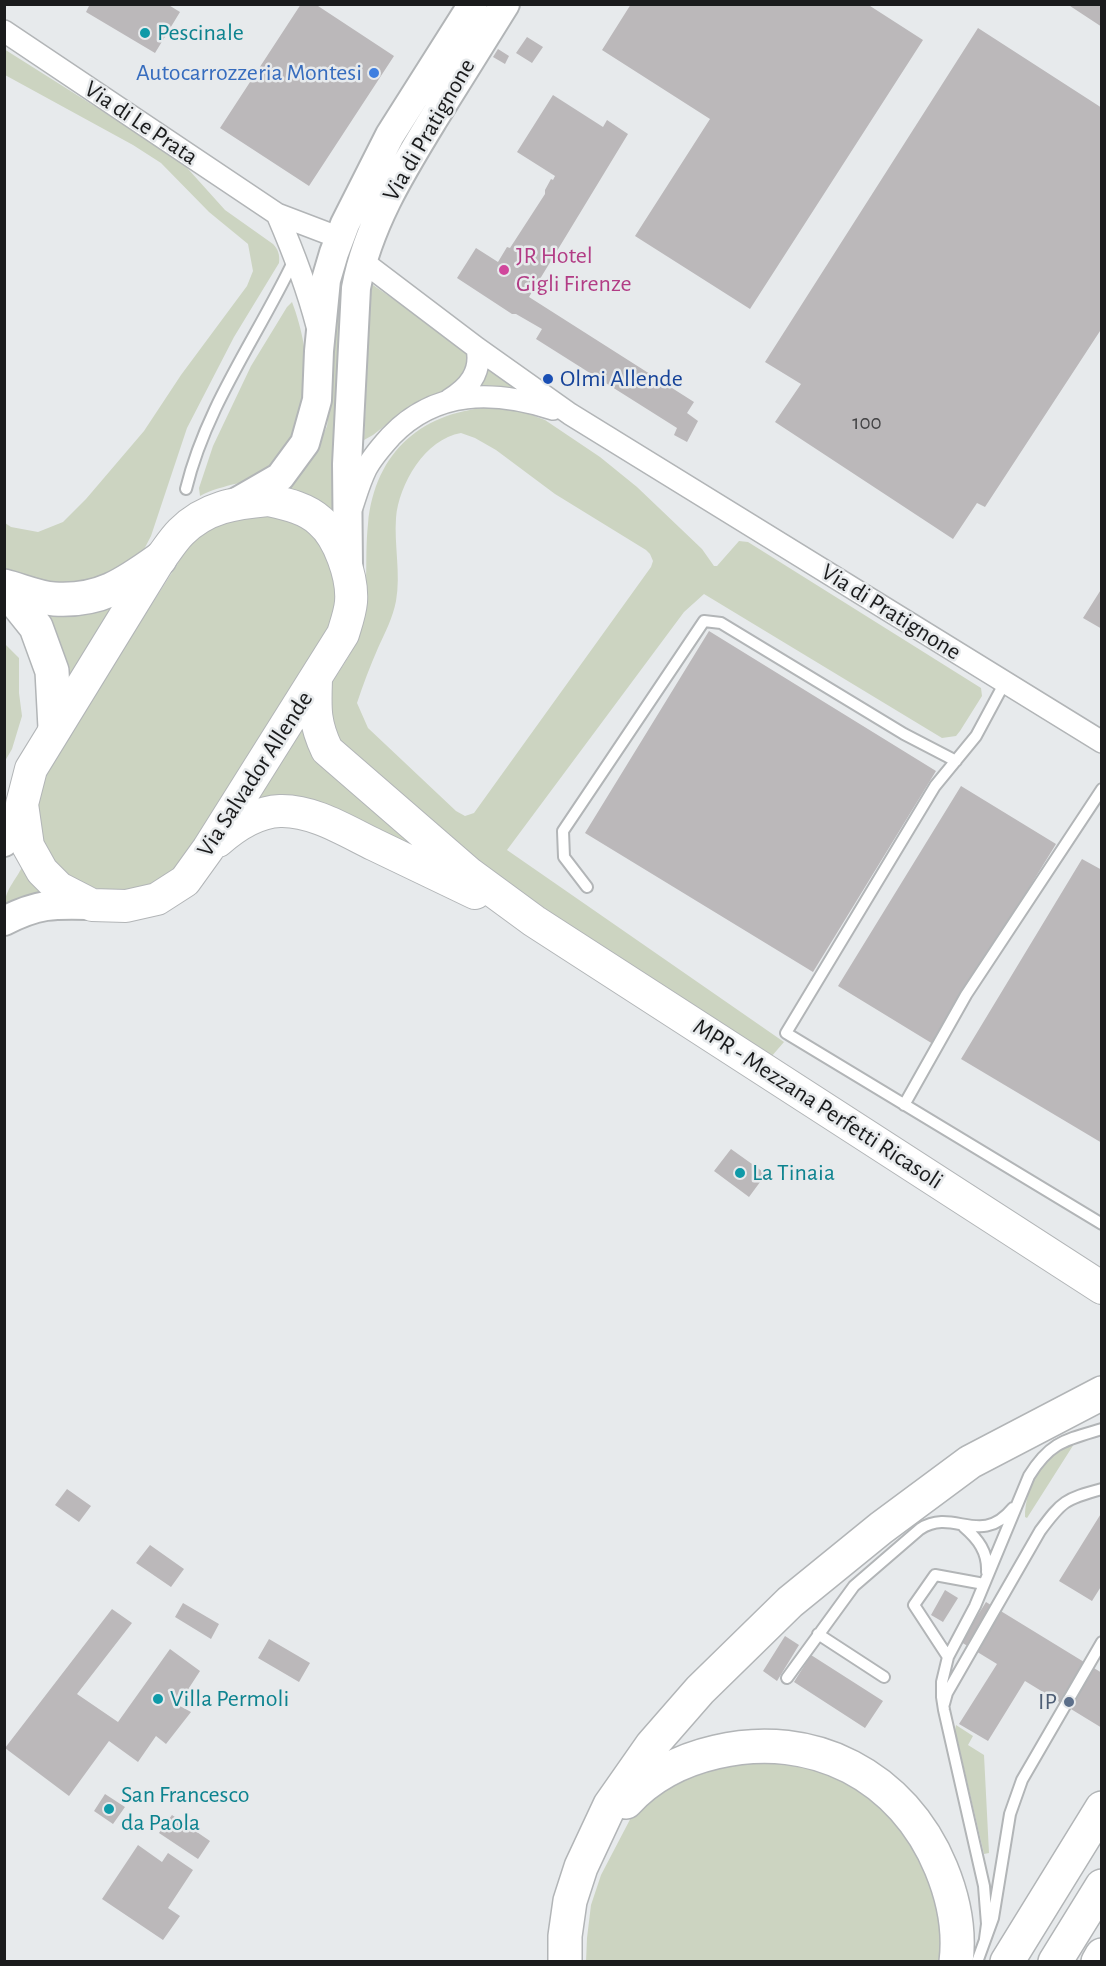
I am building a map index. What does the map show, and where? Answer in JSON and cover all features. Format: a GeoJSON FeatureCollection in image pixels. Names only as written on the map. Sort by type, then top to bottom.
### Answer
{"type":"FeatureCollection","features":[{"type":"Feature","properties":{"kind":"highway"},"geometry":{"type":"LineString","coordinates":[[4,586],[53,599],[90,598],[122,586],[160,559]]}},
{"type":"Feature","properties":{"kind":"highway"},"geometry":{"type":"LineString","coordinates":[[4,586],[36,627],[52,671],[55,728]]}},
{"type":"Feature","properties":{"kind":"highway"},"geometry":{"type":"LineString","coordinates":[[565,1962],[565,1936],[570,1901],[581,1867],[610,1805],[652,1745],[700,1690],[790,1602],[881,1528],[970,1462],[1101,1393]]}},
{"type":"Feature","properties":{"kind":"highway"},"geometry":{"type":"LineString","coordinates":[[595,1838],[628,1800],[647,1783],[668,1769],[696,1757],[752,1746],[781,1746],[809,1750],[836,1759],[862,1773],[885,1790],[906,1809],[922,1830],[934,1851],[954,1905],[956,1962]]}},
{"type":"Feature","properties":{"kind":"highway"},"geometry":{"type":"LineString","coordinates":[[996,1950],[1101,1808]]}},
{"type":"Feature","properties":{"kind":"highway"},"geometry":{"type":"LineString","coordinates":[[1055,1962],[1101,1886]]}},
{"type":"Feature","properties":{"kind":"highway"},"geometry":{"type":"LineString","coordinates":[[1098,1962],[1101,1955]]}},
{"type":"Feature","properties":{"kind":"main road","name":"Via di Pratignone"},"geometry":{"type":"LineString","coordinates":[[340,238],[390,135],[473,4]]}},
{"type":"Feature","properties":{"kind":"main road","name":"Via di Pratignone"},"geometry":{"type":"LineString","coordinates":[[361,260],[396,180],[505,4]]}},
{"type":"Feature","properties":{"kind":"main road","name":"Via Salvador Allende"},"geometry":{"type":"LineString","coordinates":[[4,842],[22,804],[31,769],[160,559],[181,532],[198,519],[207,513],[235,503],[280,477],[306,443],[317,400],[326,280],[340,238]]}},
{"type":"Feature","properties":{"kind":"main road","name":"Via Salvador Allende"},"geometry":{"type":"LineString","coordinates":[[4,921],[27,909],[54,904],[126,906],[157,899],[185,880],[208,849],[343,634],[351,602],[347,464],[354,316],[361,260]]}},
{"type":"Feature","properties":{"kind":"main road","name":"Via Salvador Allende"},"geometry":{"type":"LineString","coordinates":[[235,503],[268,500],[296,507],[320,521],[336,541],[349,573]]}},
{"type":"Feature","properties":{"kind":"main road","name":"MPR - Mezzana Perfetti Ricasoli"},"geometry":{"type":"LineString","coordinates":[[316,679],[315,710],[318,732],[327,750],[470,874],[534,921],[1101,1288]]}},
{"type":"Feature","properties":{"kind":"main road","name":"Via Salvador Allende"},"geometry":{"type":"LineString","coordinates":[[22,804],[28,846],[42,871],[59,888],[92,905]]}},
{"type":"Feature","properties":{"kind":"main road","name":"MPR - Mezzana Perfetti Ricasoli"},"geometry":{"type":"LineString","coordinates":[[208,849],[234,827],[253,818],[278,811],[301,813],[344,830],[534,921]]}},
{"type":"Feature","properties":{"kind":"street","name":"Via di Le Prata"},"geometry":{"type":"LineString","coordinates":[[4,31],[277,214],[340,238]]}},
{"type":"Feature","properties":{"kind":"street"},"geometry":{"type":"LineString","coordinates":[[277,214],[310,297],[320,338]]}},
{"type":"Feature","properties":{"kind":"street"},"geometry":{"type":"LineString","coordinates":[[361,260],[477,348],[570,414]]}},
{"type":"Feature","properties":{"kind":"street"},"geometry":{"type":"LineString","coordinates":[[446,402],[463,392],[472,381],[479,358],[477,348]]}},
{"type":"Feature","properties":{"kind":"street"},"geometry":{"type":"LineString","coordinates":[[347,521],[367,467],[383,445],[413,417],[428,408],[476,396],[498,396],[528,401],[570,414]]}},
{"type":"Feature","properties":{"kind":"street","name":"Via di Pratignone"},"geometry":{"type":"LineString","coordinates":[[570,414],[1101,742]]}},
{"type":"Feature","properties":{"kind":"lane"},"geometry":{"type":"LineString","coordinates":[[186,489],[210,417],[296,257]]}},
{"type":"Feature","properties":{"kind":"lane"},"geometry":{"type":"LineString","coordinates":[[586,886],[564,857],[563,831],[704,621],[721,623],[904,734],[956,761]]}},
{"type":"Feature","properties":{"kind":"lane"},"geometry":{"type":"LineString","coordinates":[[1005,682],[976,736],[935,786],[786,1033],[1101,1224]]}},
{"type":"Feature","properties":{"kind":"lane"},"geometry":{"type":"LineString","coordinates":[[904,1105],[966,995],[1101,789]]}},
{"type":"Feature","properties":{"kind":"lane"},"geometry":{"type":"LineString","coordinates":[[996,1950],[987,1924],[984,1886],[943,1705],[942,1682],[948,1657],[975,1606],[1029,1476],[1045,1453],[1065,1440],[1101,1429]]}},
{"type":"Feature","properties":{"kind":"lane"},"geometry":{"type":"LineString","coordinates":[[943,1705],[1040,1531],[1055,1510],[1067,1499],[1101,1489]]}},
{"type":"Feature","properties":{"kind":"lane"},"geometry":{"type":"LineString","coordinates":[[787,1678],[854,1586],[920,1529],[942,1521],[976,1528],[992,1525],[1004,1518],[1019,1501]]}},
{"type":"Feature","properties":{"kind":"lane"},"geometry":{"type":"LineString","coordinates":[[961,1524],[980,1544],[986,1557],[985,1582]]}},
{"type":"Feature","properties":{"kind":"lane"},"geometry":{"type":"LineString","coordinates":[[948,1657],[914,1605],[935,1575],[985,1582]]}},
{"type":"Feature","properties":{"kind":"lane"},"geometry":{"type":"LineString","coordinates":[[818,1634],[884,1677]]}},
{"type":"Feature","properties":{"kind":"lane"},"geometry":{"type":"LineString","coordinates":[[996,1950],[998,1898],[1010,1814],[1022,1780],[1101,1642]]}},
{"type":"Feature","properties":{"kind":"lane"},"geometry":{"type":"LineString","coordinates":[[977,1962],[996,1950]]}},
{"type":"Feature","properties":{"kind":"green space"},"geometry":{"type":"Polygon","coordinates":[[[4,49],[180,160],[225,210],[273,244],[279,255],[279,263],[234,337],[187,428],[151,536],[139,559],[77,588],[18,577],[5,568],[5,523],[11,527],[38,532],[63,522],[86,499],[144,431],[181,375],[247,286],[253,271],[248,244],[209,212],[161,163],[133,145],[5,75],[4,49]]]}},
{"type":"Feature","properties":{"kind":"green space"},"geometry":{"type":"Polygon","coordinates":[[[368,202],[334,513],[288,489],[287,486],[313,457],[327,426],[332,386],[336,303],[342,264],[368,202]]]}},
{"type":"Feature","properties":{"kind":"green space"},"geometry":{"type":"Polygon","coordinates":[[[371,285],[470,352],[466,373],[447,389],[411,405],[364,440],[371,285]]]}},
{"type":"Feature","properties":{"kind":"green space"},"geometry":{"type":"Polygon","coordinates":[[[292,302],[304,344],[306,367],[303,411],[297,432],[287,451],[264,473],[200,496],[199,488],[213,446],[251,366],[292,302]]]}},
{"type":"Feature","properties":{"kind":"green space"},"geometry":{"type":"Polygon","coordinates":[[[486,364],[517,389],[478,387],[486,364]]]}},
{"type":"Feature","properties":{"kind":"green space"},"geometry":{"type":"Polygon","coordinates":[[[496,407],[518,410],[545,420],[600,457],[637,487],[702,549],[714,566],[717,566],[739,541],[748,542],[981,688],[982,696],[960,731],[956,736],[942,738],[704,594],[684,612],[507,850],[784,1042],[771,1057],[488,876],[334,746],[325,693],[349,657],[359,634],[366,593],[368,524],[373,498],[381,475],[392,456],[407,439],[425,426],[446,416],[496,407]],[[461,433],[436,444],[416,465],[402,491],[396,518],[398,580],[396,601],[357,703],[368,728],[456,811],[465,816],[474,813],[651,567],[653,561],[646,550],[555,494],[496,450],[461,433]]]}},
{"type":"Feature","properties":{"kind":"green space"},"geometry":{"type":"Polygon","coordinates":[[[275,514],[300,526],[312,535],[329,558],[338,590],[333,625],[197,839],[174,870],[148,886],[131,890],[113,891],[79,882],[51,859],[42,844],[37,826],[37,810],[43,776],[190,544],[221,519],[275,514]]]}},
{"type":"Feature","properties":{"kind":"green space"},"geometry":{"type":"Polygon","coordinates":[[[119,596],[66,685],[33,603],[119,596]]]}},
{"type":"Feature","properties":{"kind":"green space"},"geometry":{"type":"Polygon","coordinates":[[[5,644],[19,658],[19,693],[22,716],[12,749],[5,761],[5,644]]]}},
{"type":"Feature","properties":{"kind":"green space"},"geometry":{"type":"Polygon","coordinates":[[[308,719],[470,880],[255,802],[308,719]]]}},
{"type":"Feature","properties":{"kind":"green space"},"geometry":{"type":"Polygon","coordinates":[[[22,867],[27,877],[42,892],[5,906],[8,890],[22,867]]]}},
{"type":"Feature","properties":{"kind":"green space"},"geometry":{"type":"Polygon","coordinates":[[[1074,1444],[1027,1518],[1025,1517],[1032,1483],[1044,1463],[1053,1454],[1074,1444]]]}},
{"type":"Feature","properties":{"kind":"green space"},"geometry":{"type":"Polygon","coordinates":[[[956,1725],[973,1736],[968,1745],[984,1755],[989,1853],[984,1854],[955,1730],[956,1725]]]}},
{"type":"Feature","properties":{"kind":"green space"},"geometry":{"type":"Polygon","coordinates":[[[780,1758],[855,1783],[912,1837],[942,1908],[944,1961],[586,1962],[591,1905],[601,1875],[636,1808],[699,1768],[780,1758]]]}},
{"type":"Feature","properties":{"kind":"building","name":"Pescinale"},"geometry":{"type":"Polygon","coordinates":[[[90,4],[167,4],[180,12],[155,53],[86,12],[90,4]]]}},
{"type":"Feature","properties":{"kind":"building"},"geometry":{"type":"Polygon","coordinates":[[[301,4],[315,4],[394,56],[309,186],[220,128],[301,4]]]}},
{"type":"Feature","properties":{"kind":"building"},"geometry":{"type":"Polygon","coordinates":[[[631,4],[867,4],[923,40],[750,309],[635,236],[710,119],[602,50],[631,4]]]}},
{"type":"Feature","properties":{"kind":"building"},"geometry":{"type":"Polygon","coordinates":[[[1067,4],[1102,4],[1102,27],[1067,4]]]}},
{"type":"Feature","properties":{"kind":"building"},"geometry":{"type":"Polygon","coordinates":[[[978,28],[1102,108],[1102,328],[985,507],[977,503],[953,539],[775,422],[801,384],[765,362],[978,28]]]}},
{"type":"Feature","properties":{"kind":"building"},"geometry":{"type":"Polygon","coordinates":[[[527,37],[543,47],[532,63],[516,53],[527,37]]]}},
{"type":"Feature","properties":{"kind":"building"},"geometry":{"type":"Polygon","coordinates":[[[498,49],[509,56],[505,64],[493,57],[498,49]]]}},
{"type":"Feature","properties":{"kind":"building","name":"JR Hotel Gigli Firenze"},"geometry":{"type":"Polygon","coordinates":[[[553,95],[603,127],[607,120],[628,134],[529,297],[694,402],[687,413],[698,421],[687,442],[674,435],[677,428],[536,339],[542,329],[512,314],[457,278],[476,248],[498,262],[507,247],[510,248],[545,194],[551,179],[553,180],[555,176],[517,152],[553,95]]]}},
{"type":"Feature","properties":{"kind":"building"},"geometry":{"type":"Polygon","coordinates":[[[1102,588],[1102,629],[1083,618],[1102,588]]]}},
{"type":"Feature","properties":{"kind":"building"},"geometry":{"type":"Polygon","coordinates":[[[709,631],[936,771],[813,972],[585,833],[709,631]]]}},
{"type":"Feature","properties":{"kind":"building"},"geometry":{"type":"Polygon","coordinates":[[[961,786],[1056,844],[933,1044],[838,986],[961,786]]]}},
{"type":"Feature","properties":{"kind":"building"},"geometry":{"type":"Polygon","coordinates":[[[1082,859],[1102,870],[1102,1143],[961,1059],[1082,859]]]}},
{"type":"Feature","properties":{"kind":"building","name":"La Tinaia"},"geometry":{"type":"Polygon","coordinates":[[[731,1149],[766,1174],[749,1197],[714,1171],[731,1149]]]}},
{"type":"Feature","properties":{"kind":"building"},"geometry":{"type":"Polygon","coordinates":[[[67,1489],[91,1506],[79,1522],[55,1505],[67,1489]]]}},
{"type":"Feature","properties":{"kind":"building"},"geometry":{"type":"Polygon","coordinates":[[[1102,1512],[1102,1585],[1092,1601],[1059,1581],[1102,1512]]]}},
{"type":"Feature","properties":{"kind":"building"},"geometry":{"type":"Polygon","coordinates":[[[150,1545],[184,1569],[171,1587],[136,1563],[150,1545]]]}},
{"type":"Feature","properties":{"kind":"building"},"geometry":{"type":"Polygon","coordinates":[[[945,1590],[958,1598],[943,1622],[931,1615],[945,1590]]]}},
{"type":"Feature","properties":{"kind":"building"},"geometry":{"type":"Polygon","coordinates":[[[986,1602],[1102,1673],[1102,1728],[1025,1681],[988,1741],[959,1724],[997,1664],[961,1642],[986,1602]]]}},
{"type":"Feature","properties":{"kind":"building"},"geometry":{"type":"Polygon","coordinates":[[[183,1603],[219,1624],[211,1639],[175,1617],[183,1603]]]}},
{"type":"Feature","properties":{"kind":"building","name":"Villa Permoli"},"geometry":{"type":"Polygon","coordinates":[[[112,1609],[132,1623],[77,1694],[118,1722],[170,1649],[200,1671],[178,1705],[191,1712],[166,1744],[156,1736],[138,1762],[109,1741],[69,1796],[5,1748],[112,1609]]]}},
{"type":"Feature","properties":{"kind":"building"},"geometry":{"type":"Polygon","coordinates":[[[785,1636],[799,1645],[777,1681],[763,1671],[785,1636]]]}},
{"type":"Feature","properties":{"kind":"building"},"geometry":{"type":"Polygon","coordinates":[[[269,1639],[310,1663],[299,1682],[258,1658],[269,1639]]]}},
{"type":"Feature","properties":{"kind":"building"},"geometry":{"type":"Polygon","coordinates":[[[811,1655],[883,1701],[865,1728],[794,1682],[811,1655]]]}},
{"type":"Feature","properties":{"kind":"building","name":"San Francesco da Paola"},"geometry":{"type":"Polygon","coordinates":[[[105,1794],[125,1807],[113,1824],[94,1811],[105,1794]]]}},
{"type":"Feature","properties":{"kind":"building"},"geometry":{"type":"Polygon","coordinates":[[[172,1815],[210,1841],[198,1859],[159,1833],[172,1815]]]}},
{"type":"Feature","properties":{"kind":"building"},"geometry":{"type":"Polygon","coordinates":[[[138,1845],[162,1862],[168,1853],[193,1870],[168,1908],[180,1916],[163,1940],[102,1899],[138,1845]]]}},
{"type":"Feature","properties":{"kind":"place","name":"Pescinale"},"geometry":{"type":"Point","coordinates":[145,33]}},
{"type":"Feature","properties":{"kind":"place","name":"Autocarrozzeria Montesi"},"geometry":{"type":"Point","coordinates":[374,73]}},
{"type":"Feature","properties":{"kind":"place","name":"JR Hotel Gigli Firenze"},"geometry":{"type":"Point","coordinates":[504,270]}},
{"type":"Feature","properties":{"kind":"place","name":"Olmi Allende"},"geometry":{"type":"Point","coordinates":[548,379]}},
{"type":"Feature","properties":{"kind":"place","name":"La Tinaia"},"geometry":{"type":"Point","coordinates":[740,1173]}},
{"type":"Feature","properties":{"kind":"place","name":"Villa Permoli"},"geometry":{"type":"Point","coordinates":[158,1699]}},
{"type":"Feature","properties":{"kind":"place","name":"IP"},"geometry":{"type":"Point","coordinates":[1069,1702]}},
{"type":"Feature","properties":{"kind":"place","name":"San Francesco da Paola"},"geometry":{"type":"Point","coordinates":[109,1809]}}]}
